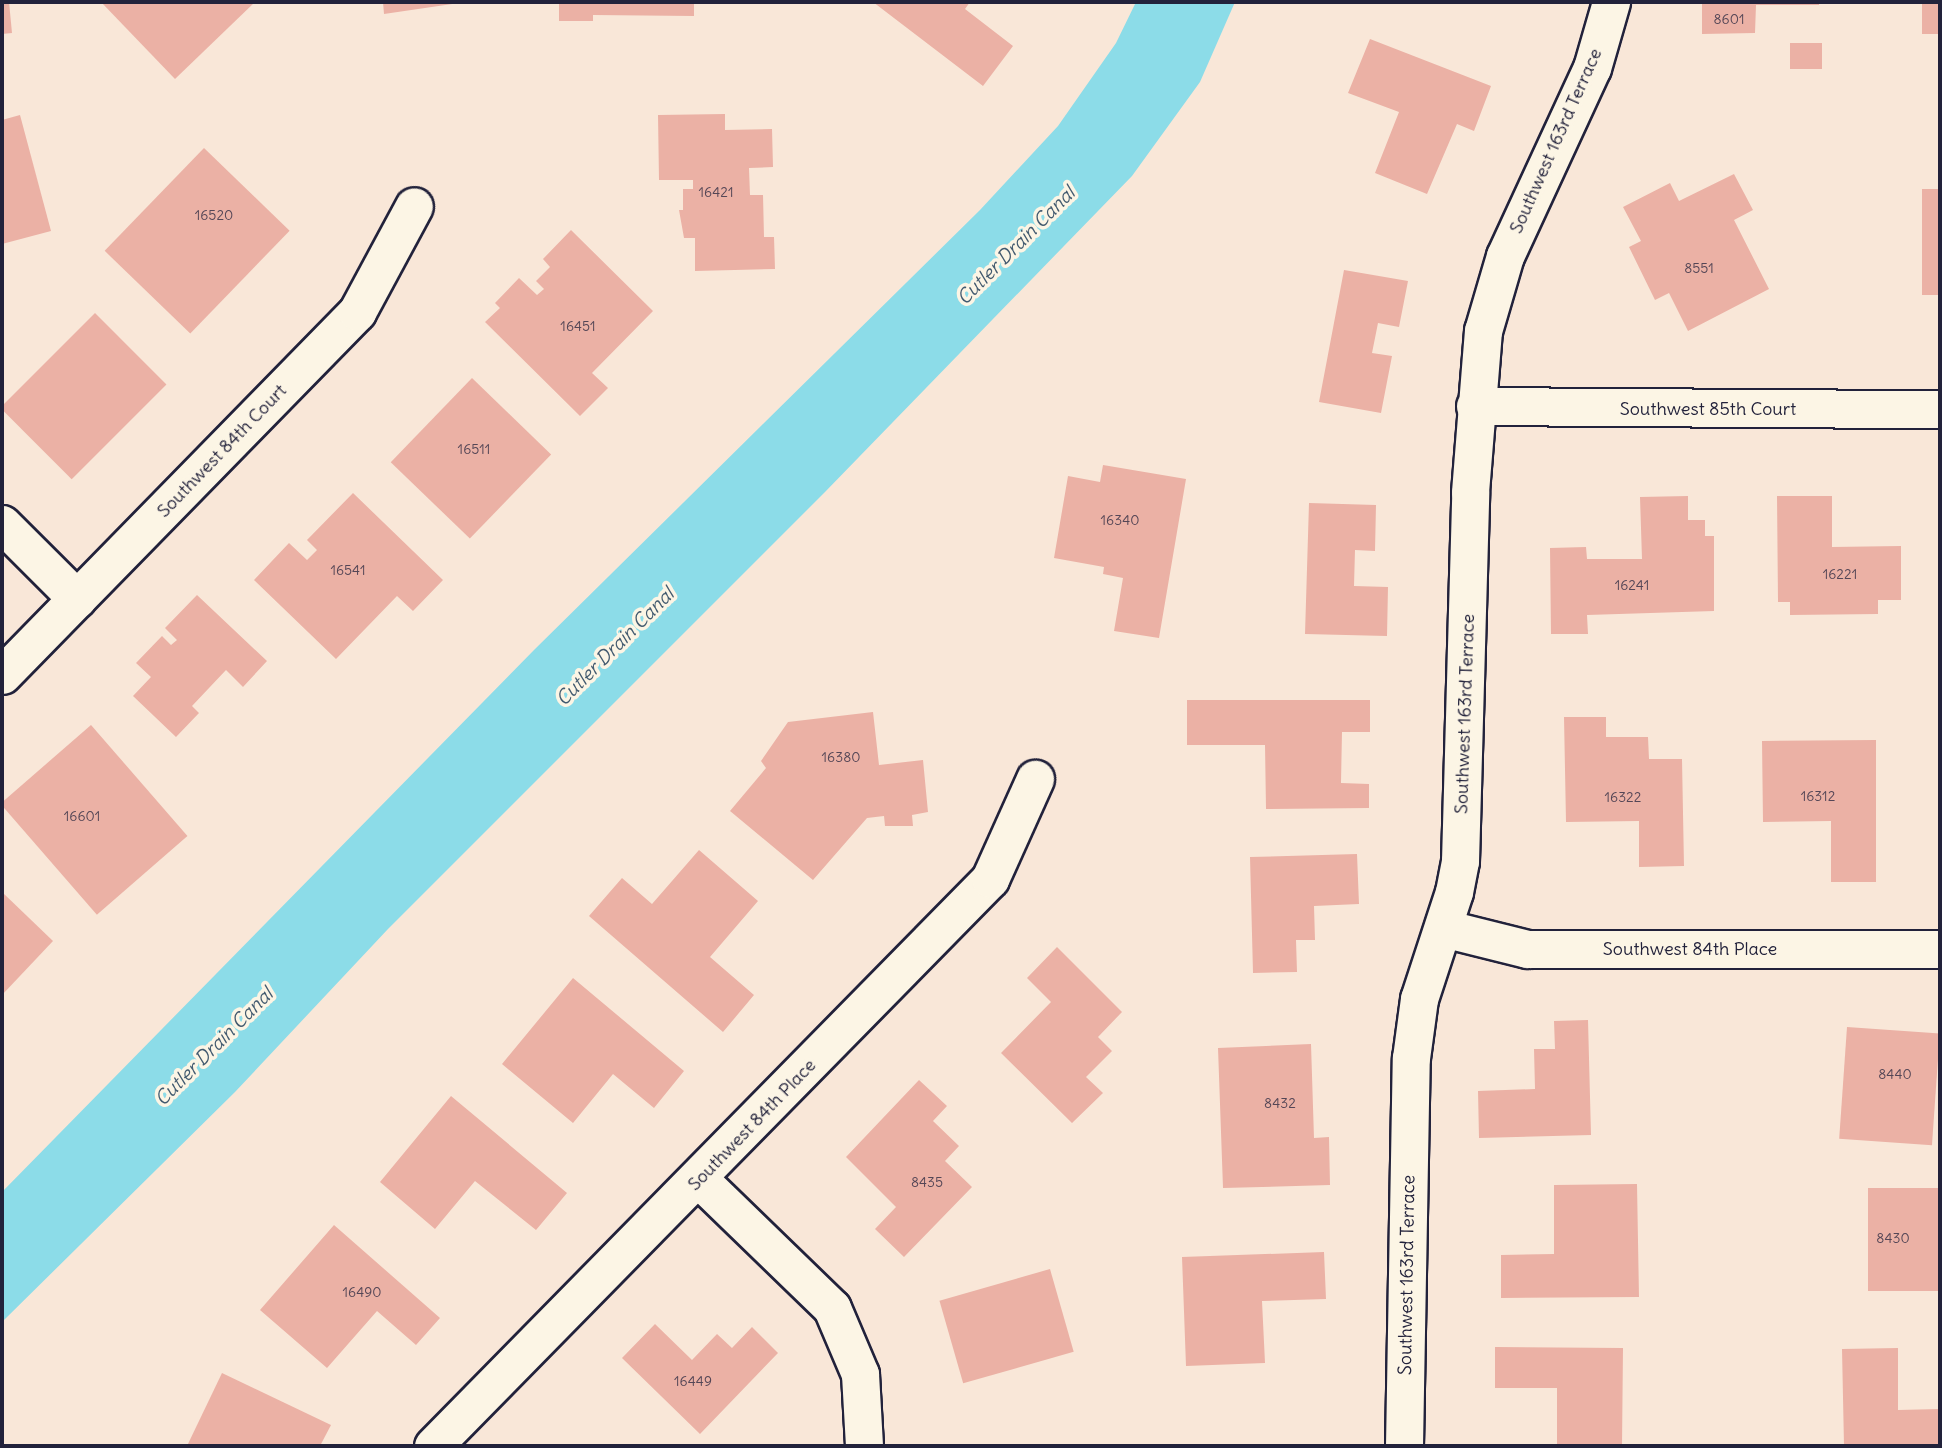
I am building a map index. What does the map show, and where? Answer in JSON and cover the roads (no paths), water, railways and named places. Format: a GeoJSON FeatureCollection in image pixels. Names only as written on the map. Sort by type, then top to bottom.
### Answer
{"type":"FeatureCollection","features":[{"type":"Feature","properties":{"kind":"street","name":"Southwest 163rd Terrace"},"geometry":{"type":"LineString","coordinates":[[1404,1446],[1411,1058],[1419,999],[1454,892],[1462,827],[1475,406],[1490,298],[1522,215],[1592,68],[1611,2]]}},
{"type":"Feature","properties":{"kind":"street","name":"Southwest 84th Court"},"geometry":{"type":"LineString","coordinates":[[2,675],[357,312],[414,206]]}},
{"type":"Feature","properties":{"kind":"street","name":"Southwest 85th Court"},"geometry":{"type":"LineString","coordinates":[[1475,406],[1940,409]]}},
{"type":"Feature","properties":{"kind":"street"},"geometry":{"type":"LineString","coordinates":[[2,524],[77,599]]}},
{"type":"Feature","properties":{"kind":"street","name":"Southwest 84th Place"},"geometry":{"type":"LineString","coordinates":[[433,1446],[699,1179],[990,879],[1035,779]]}},
{"type":"Feature","properties":{"kind":"street","name":"Southwest 84th Place"},"geometry":{"type":"LineString","coordinates":[[1443,928],[1527,949],[1940,949]]}},
{"type":"Feature","properties":{"kind":"street"},"geometry":{"type":"LineString","coordinates":[[699,1179],[832,1308],[860,1374],[864,1446]]}},
{"type":"Feature","properties":{"kind":"water","name":"Cutler Drain Canal"},"geometry":{"type":"Polygon","coordinates":[[[1136,2],[1235,2],[1200,82],[1132,176],[825,492],[388,929],[235,1092],[2,1322],[2,1192],[534,650],[980,210],[1058,126],[1116,43],[1136,2]]]}}]}
